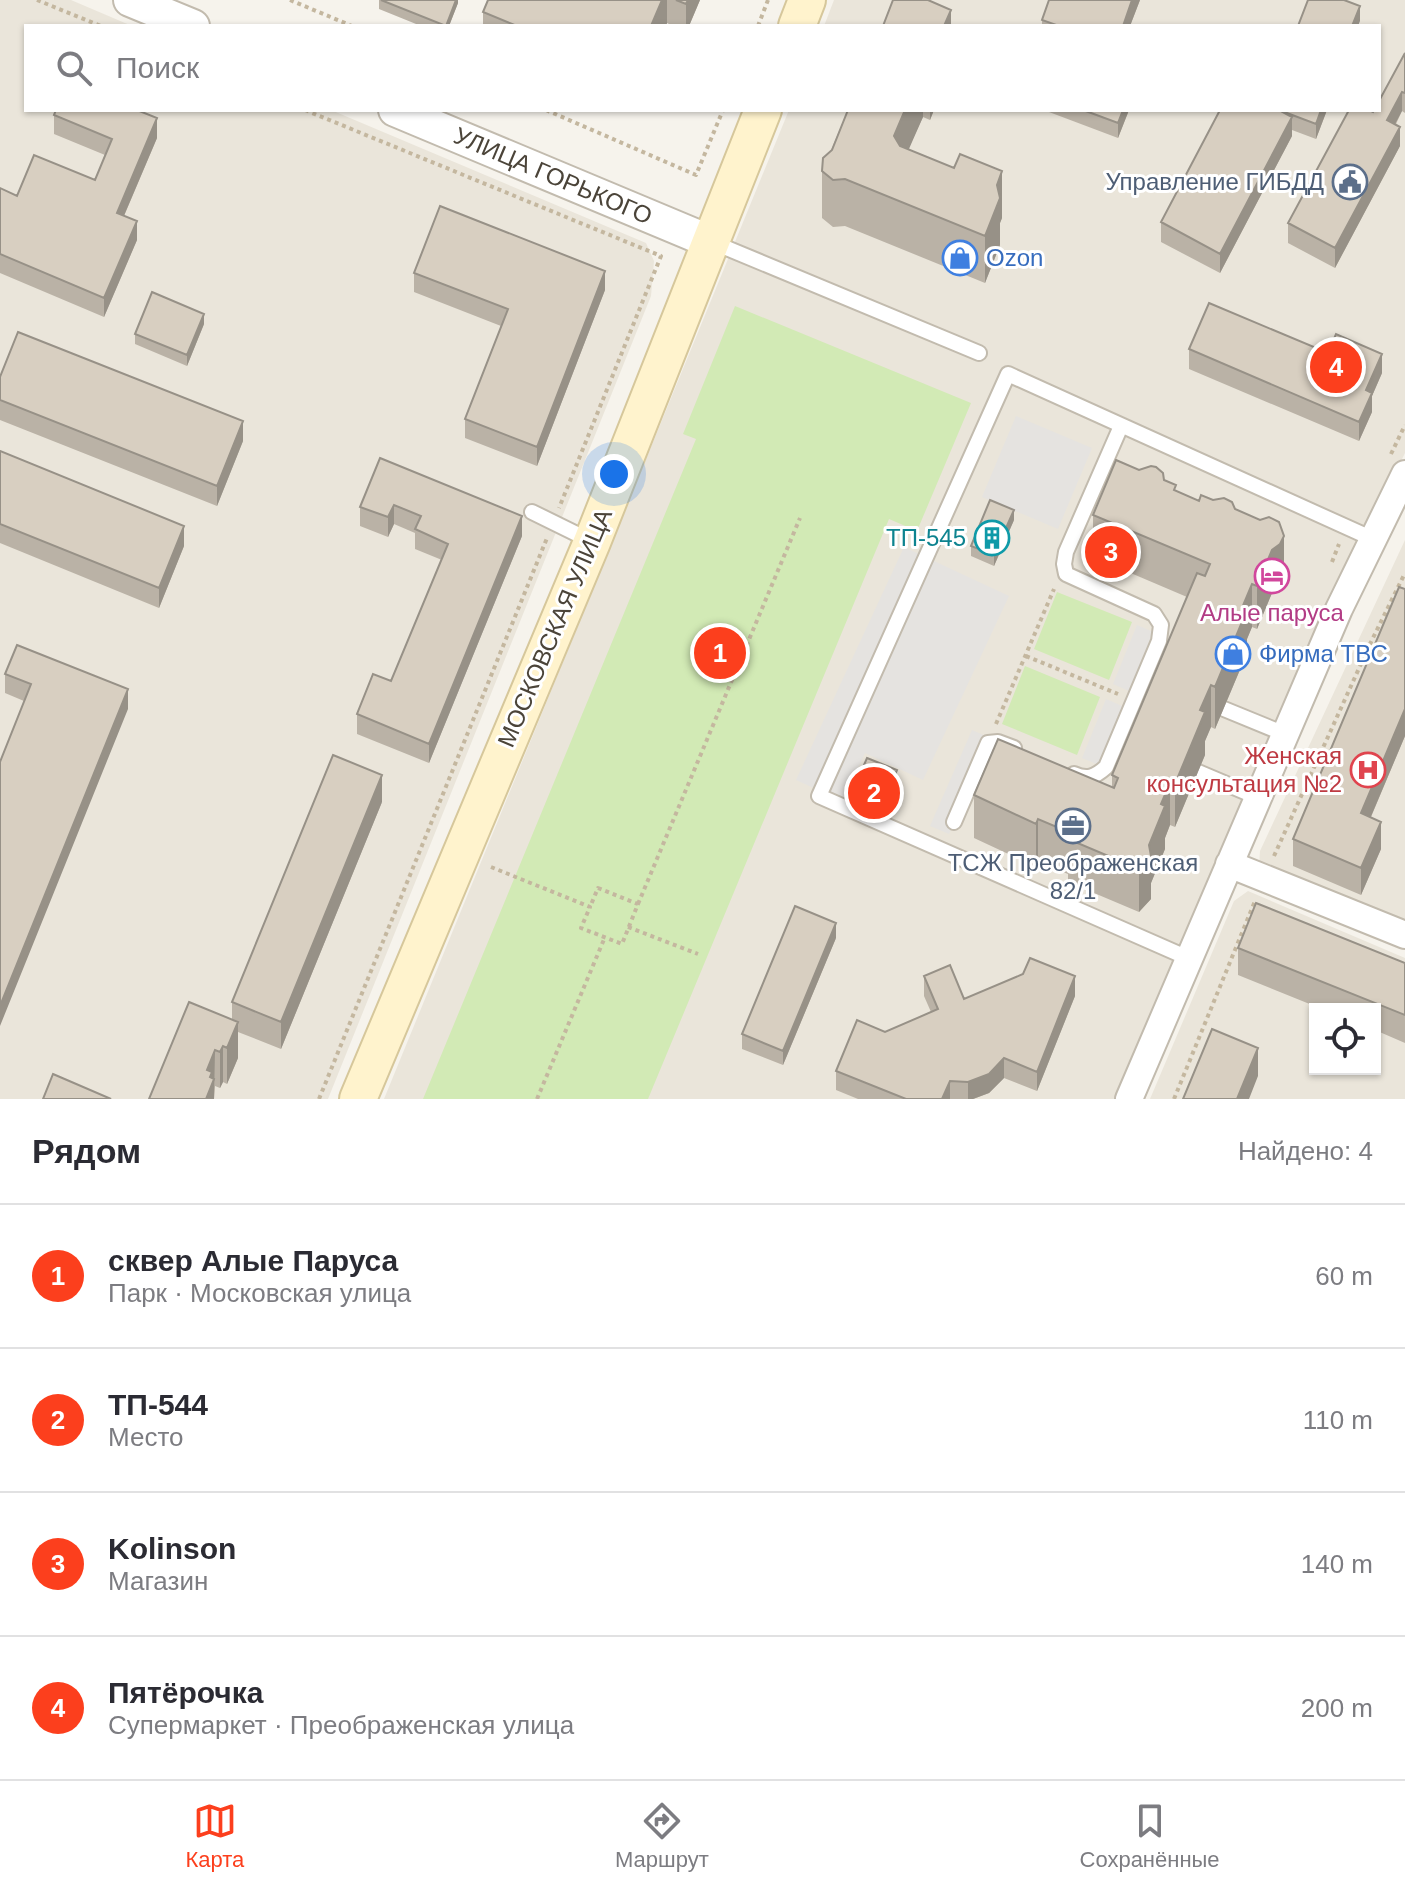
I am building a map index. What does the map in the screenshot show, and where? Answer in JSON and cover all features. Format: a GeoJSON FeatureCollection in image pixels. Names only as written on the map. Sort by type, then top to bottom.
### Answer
{"type":"FeatureCollection","features":[{"type":"Feature","properties":{"kind":"main road"},"geometry":{"type":"LineString","coordinates":[[798,24],[807,0]]}},
{"type":"Feature","properties":{"kind":"main road","name":"МОСКОВСКАЯ УЛИЦА"},"geometry":{"type":"LineString","coordinates":[[358,1099],[592,542],[762,112]]}},
{"type":"Feature","properties":{"kind":"street"},"geometry":{"type":"LineString","coordinates":[[130,0],[188,24]]}},
{"type":"Feature","properties":{"kind":"street","name":"УЛИЦА ГОРЬКОГО"},"geometry":{"type":"LineString","coordinates":[[400,112],[711,242]]}},
{"type":"Feature","properties":{"kind":"street"},"geometry":{"type":"LineString","coordinates":[[1129,1099],[1339,609],[1405,474]]}},
{"type":"Feature","properties":{"kind":"street"},"geometry":{"type":"LineString","coordinates":[[1229,864],[1405,935]]}},
{"type":"Feature","properties":{"kind":"lane"},"geometry":{"type":"LineString","coordinates":[[711,242],[979,353]]}},
{"type":"Feature","properties":{"kind":"lane"},"geometry":{"type":"LineString","coordinates":[[1188,958],[819,796],[1008,374],[1373,539]]}},
{"type":"Feature","properties":{"kind":"lane"},"geometry":{"type":"LineString","coordinates":[[1056,766],[1083,778],[1096,776],[1106,767],[1124,741],[1135,701],[1151,679],[1159,641],[1161,625],[1154,614],[1066,574],[1064,564],[1066,552],[1121,426]]}},
{"type":"Feature","properties":{"kind":"lane"},"geometry":{"type":"LineString","coordinates":[[532,512],[592,542]]}},
{"type":"Feature","properties":{"kind":"lane"},"geometry":{"type":"LineString","coordinates":[[1224,709],[1285,734]]}},
{"type":"Feature","properties":{"kind":"lane"},"geometry":{"type":"LineString","coordinates":[[954,822],[988,743],[998,742],[1027,754]]}},
{"type":"Feature","properties":{"kind":"lane"},"geometry":{"type":"LineString","coordinates":[[1198,772],[1257,797]]}},
{"type":"Feature","properties":{"kind":"path"},"geometry":{"type":"LineString","coordinates":[[37,0],[96,24]]}},
{"type":"Feature","properties":{"kind":"path"},"geometry":{"type":"LineString","coordinates":[[290,0],[347,24]]}},
{"type":"Feature","properties":{"kind":"path"},"geometry":{"type":"LineString","coordinates":[[759,24],[768,0]]}},
{"type":"Feature","properties":{"kind":"path"},"geometry":{"type":"LineString","coordinates":[[310,112],[661,256],[319,1099]]}},
{"type":"Feature","properties":{"kind":"path"},"geometry":{"type":"LineString","coordinates":[[551,112],[696,175],[722,112]]}},
{"type":"Feature","properties":{"kind":"path"},"geometry":{"type":"LineString","coordinates":[[638,904],[598,888],[581,928],[622,944],[800,518]]}},
{"type":"Feature","properties":{"kind":"path"},"geometry":{"type":"LineString","coordinates":[[988,743],[1064,564]]}},
{"type":"Feature","properties":{"kind":"path"},"geometry":{"type":"LineString","coordinates":[[1174,1099],[1264,878],[1405,573]]}},
{"type":"Feature","properties":{"kind":"path"},"geometry":{"type":"LineString","coordinates":[[1025,656],[1135,701]]}},
{"type":"Feature","properties":{"kind":"path"},"geometry":{"type":"LineString","coordinates":[[491,867],[590,907]]}},
{"type":"Feature","properties":{"kind":"path"},"geometry":{"type":"LineString","coordinates":[[628,927],[698,954]]}},
{"type":"Feature","properties":{"kind":"path"},"geometry":{"type":"LineString","coordinates":[[537,1099],[605,937]]}},
{"type":"Feature","properties":{"kind":"shaded area"},"geometry":{"type":"Polygon","coordinates":[[[0,0],[71,0],[127,24],[24,24],[24,112],[336,112],[646,243],[654,261],[651,296],[328,1099],[0,1099],[0,0]]]}},
{"type":"Feature","properties":{"kind":"shaded area"},"geometry":{"type":"Polygon","coordinates":[[[834,0],[1405,0],[1405,453],[1343,579],[1117,1099],[384,1099],[788,112],[1381,112],[1381,24],[825,24],[834,0]]]}},
{"type":"Feature","properties":{"kind":"shaded area"},"geometry":{"type":"Polygon","coordinates":[[[1016,416],[1092,448],[1058,529],[982,497],[1016,416]]]}},
{"type":"Feature","properties":{"kind":"shaded area"},"geometry":{"type":"Polygon","coordinates":[[[1405,540],[1405,925],[1259,867],[1260,851],[1405,540]]]}},
{"type":"Feature","properties":{"kind":"shaded area"},"geometry":{"type":"Polygon","coordinates":[[[904,547],[1009,596],[923,780],[865,753],[842,801],[796,780],[904,547]]]}},
{"type":"Feature","properties":{"kind":"shaded area"},"geometry":{"type":"Polygon","coordinates":[[[1137,625],[1153,632],[1129,691],[1113,684],[1137,625]]]}},
{"type":"Feature","properties":{"kind":"shaded area"},"geometry":{"type":"Polygon","coordinates":[[[1106,699],[1122,706],[1099,765],[1082,758],[1106,699]]]}},
{"type":"Feature","properties":{"kind":"shaded area"},"geometry":{"type":"Polygon","coordinates":[[[972,730],[990,738],[949,834],[930,826],[972,730]]]}},
{"type":"Feature","properties":{"kind":"shaded area"},"geometry":{"type":"Polygon","coordinates":[[[1248,891],[1405,958],[1405,1099],[1150,1099],[1234,901],[1248,891]]]}},
{"type":"Feature","properties":{"kind":"green space"},"geometry":{"type":"Polygon","coordinates":[[[735,306],[971,403],[917,531],[889,519],[648,1099],[423,1099],[696,439],[683,434],[735,306]]]}},
{"type":"Feature","properties":{"kind":"green space"},"geometry":{"type":"Polygon","coordinates":[[[1057,592],[1132,622],[1109,680],[1034,649],[1057,592]]]}},
{"type":"Feature","properties":{"kind":"green space"},"geometry":{"type":"Polygon","coordinates":[[[1025,666],[1100,697],[1077,755],[1002,724],[1025,666]]]}},
{"type":"Feature","properties":{"kind":"building"},"geometry":{"type":"Polygon","coordinates":[[[381,0],[456,0],[447,24],[381,0]]]}},
{"type":"Feature","properties":{"kind":"building"},"geometry":{"type":"Polygon","coordinates":[[[488,0],[662,0],[652,24],[512,24],[483,12],[488,0]]]}},
{"type":"Feature","properties":{"kind":"building"},"geometry":{"type":"Polygon","coordinates":[[[893,0],[928,0],[951,10],[945,24],[884,24],[893,0]]]}},
{"type":"Feature","properties":{"kind":"building"},"geometry":{"type":"Polygon","coordinates":[[[1049,0],[1132,0],[1124,24],[1053,24],[1042,20],[1049,0]]]}},
{"type":"Feature","properties":{"kind":"building"},"geometry":{"type":"Polygon","coordinates":[[[1308,0],[1344,0],[1360,6],[1353,24],[1299,24],[1308,0]]]}},
{"type":"Feature","properties":{"kind":"building"},"geometry":{"type":"Polygon","coordinates":[[[1405,53],[1405,93],[1402,92],[1387,120],[1400,127],[1335,248],[1288,223],[1348,112],[1381,112],[1381,97],[1405,53]]]}},
{"type":"Feature","properties":{"kind":"building"},"geometry":{"type":"Polygon","coordinates":[[[55,112],[142,112],[157,118],[117,213],[137,221],[104,298],[0,254],[0,188],[17,196],[34,155],[95,180],[112,139],[54,115],[55,112]]]}},
{"type":"Feature","properties":{"kind":"building"},"geometry":{"type":"Polygon","coordinates":[[[847,112],[904,112],[894,136],[900,146],[954,168],[960,154],[1002,171],[997,185],[1000,198],[985,236],[845,179],[833,180],[822,171],[823,158],[832,150],[847,112]]]}},
{"type":"Feature","properties":{"kind":"building"},"geometry":{"type":"Polygon","coordinates":[[[1088,112],[1122,112],[1118,123],[1088,112]]]}},
{"type":"Feature","properties":{"kind":"building"},"geometry":{"type":"Polygon","coordinates":[[[1219,112],[1283,112],[1292,117],[1220,254],[1161,222],[1219,112]]]}},
{"type":"Feature","properties":{"kind":"building"},"geometry":{"type":"Polygon","coordinates":[[[1284,112],[1320,112],[1316,124],[1284,112]]]}},
{"type":"Feature","properties":{"kind":"building"},"geometry":{"type":"Polygon","coordinates":[[[440,206],[605,271],[537,447],[465,419],[508,309],[414,273],[440,206]]]}},
{"type":"Feature","properties":{"kind":"building"},"geometry":{"type":"Polygon","coordinates":[[[152,292],[204,314],[187,355],[135,334],[152,292]]]}},
{"type":"Feature","properties":{"kind":"building"},"geometry":{"type":"Polygon","coordinates":[[[1209,303],[1328,353],[1336,334],[1382,354],[1366,390],[1372,393],[1359,422],[1189,349],[1209,303]]]}},
{"type":"Feature","properties":{"kind":"building"},"geometry":{"type":"Polygon","coordinates":[[[18,332],[243,421],[217,486],[0,400],[0,377],[18,332]]]}},
{"type":"Feature","properties":{"kind":"building"},"geometry":{"type":"Polygon","coordinates":[[[0,451],[184,526],[159,588],[0,524],[0,451]]]}},
{"type":"Feature","properties":{"kind":"building"},"geometry":{"type":"Polygon","coordinates":[[[380,458],[522,516],[429,744],[357,714],[373,674],[391,681],[448,544],[415,529],[421,516],[394,505],[388,517],[360,507],[380,458]]]}},
{"type":"Feature","properties":{"kind":"building"},"geometry":{"type":"Polygon","coordinates":[[[1116,460],[1139,470],[1156,467],[1163,473],[1164,480],[1176,485],[1174,490],[1199,501],[1201,495],[1213,500],[1224,498],[1232,502],[1235,509],[1260,520],[1269,517],[1279,522],[1284,536],[1272,550],[1257,586],[1252,584],[1242,608],[1247,610],[1215,687],[1211,685],[1200,710],[1205,712],[1175,784],[1170,783],[1161,804],[1165,806],[1149,845],[1151,856],[1139,869],[1068,839],[1071,833],[1038,819],[1036,824],[974,795],[998,739],[1114,788],[1118,778],[1112,775],[1197,573],[1205,576],[1210,564],[1093,515],[1116,460]]]}},
{"type":"Feature","properties":{"kind":"building","name":"ТП-545"},"geometry":{"type":"Polygon","coordinates":[[[990,500],[1014,510],[994,555],[971,546],[990,500]]]}},
{"type":"Feature","properties":{"kind":"building"},"geometry":{"type":"Polygon","coordinates":[[[1399,587],[1405,589],[1405,709],[1361,813],[1381,822],[1361,868],[1293,839],[1399,587]]]}},
{"type":"Feature","properties":{"kind":"building"},"geometry":{"type":"Polygon","coordinates":[[[17,645],[128,689],[0,1006],[0,762],[31,684],[5,674],[17,645]]]}},
{"type":"Feature","properties":{"kind":"building"},"geometry":{"type":"Polygon","coordinates":[[[333,755],[382,775],[281,1022],[232,1002],[333,755]]]}},
{"type":"Feature","properties":{"kind":"building"},"geometry":{"type":"Polygon","coordinates":[[[867,758],[897,770],[881,808],[851,795],[867,758]]]}},
{"type":"Feature","properties":{"kind":"building"},"geometry":{"type":"Polygon","coordinates":[[[1256,903],[1405,963],[1405,1015],[1381,1003],[1238,948],[1256,903]]]}},
{"type":"Feature","properties":{"kind":"building"},"geometry":{"type":"Polygon","coordinates":[[[795,906],[836,923],[783,1051],[742,1034],[795,906]]]}},
{"type":"Feature","properties":{"kind":"building"},"geometry":{"type":"Polygon","coordinates":[[[1030,958],[1075,976],[1037,1072],[1004,1058],[989,1074],[968,1082],[950,1081],[942,1099],[906,1099],[836,1071],[857,1020],[885,1032],[938,1009],[924,976],[950,965],[964,999],[1023,974],[1030,958]]]}},
{"type":"Feature","properties":{"kind":"building"},"geometry":{"type":"Polygon","coordinates":[[[189,1002],[238,1022],[227,1048],[223,1046],[220,1052],[215,1050],[207,1070],[212,1072],[210,1077],[214,1079],[206,1099],[149,1099],[189,1002]]]}},
{"type":"Feature","properties":{"kind":"building"},"geometry":{"type":"Polygon","coordinates":[[[1212,1029],[1258,1048],[1237,1099],[1183,1099],[1212,1029]]]}},
{"type":"Feature","properties":{"kind":"building"},"geometry":{"type":"Polygon","coordinates":[[[53,1074],[111,1099],[43,1099],[53,1074]]]}},
{"type":"Feature","properties":{"kind":"place","name":"Управление ГИБДД"},"geometry":{"type":"Point","coordinates":[1350,182]}},
{"type":"Feature","properties":{"kind":"place","name":"Ozon"},"geometry":{"type":"Point","coordinates":[960,258]}},
{"type":"Feature","properties":{"kind":"place","name":"Пятёрочка"},"geometry":{"type":"Point","coordinates":[1336,367]}},
{"type":"Feature","properties":{"kind":"place","name":"ТП-545"},"geometry":{"type":"Point","coordinates":[992,538]}},
{"type":"Feature","properties":{"kind":"place","name":"Kolinson"},"geometry":{"type":"Point","coordinates":[1111,552]}},
{"type":"Feature","properties":{"kind":"place","name":"Алые паруса"},"geometry":{"type":"Point","coordinates":[1272,576]}},
{"type":"Feature","properties":{"kind":"place","name":"сквер Алые Паруса"},"geometry":{"type":"Point","coordinates":[720,653]}},
{"type":"Feature","properties":{"kind":"place","name":"Фирма ТВС"},"geometry":{"type":"Point","coordinates":[1233,654]}},
{"type":"Feature","properties":{"kind":"place","name":"Женская консультация №2"},"geometry":{"type":"Point","coordinates":[1368,770]}},
{"type":"Feature","properties":{"kind":"place","name":"ТП-544"},"geometry":{"type":"Point","coordinates":[874,793]}},
{"type":"Feature","properties":{"kind":"place","name":"ТСЖ Преображенская 82/1"},"geometry":{"type":"Point","coordinates":[1073,826]}}]}
